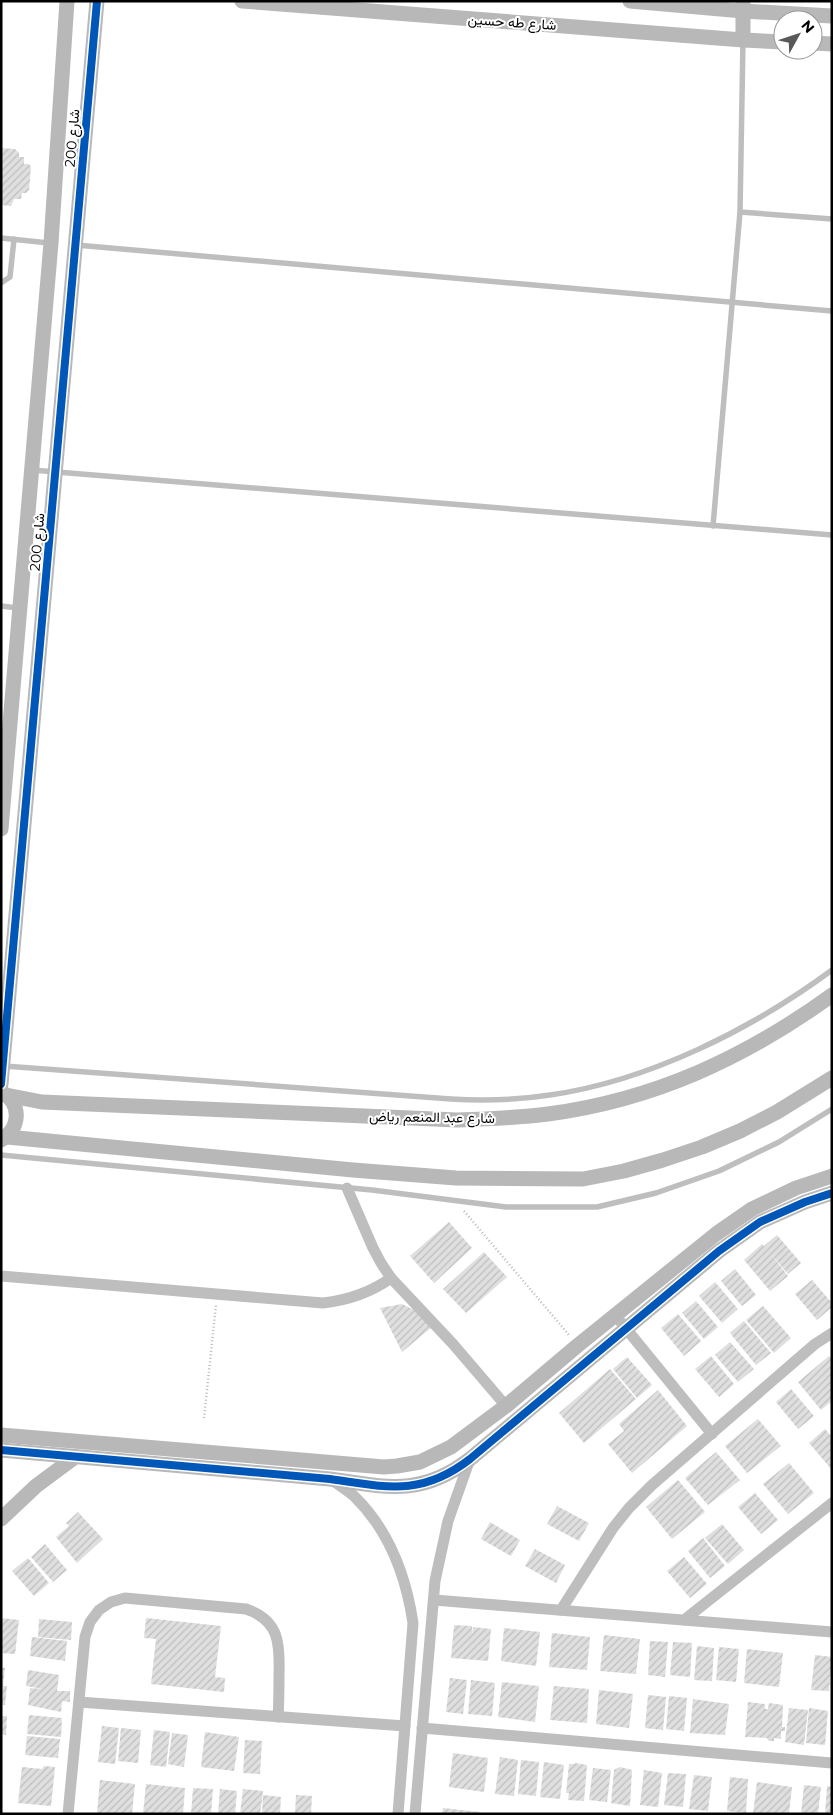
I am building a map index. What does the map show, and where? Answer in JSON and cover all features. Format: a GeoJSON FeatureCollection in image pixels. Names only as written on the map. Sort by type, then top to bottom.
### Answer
{"type":"FeatureCollection","features":[{"type":"Feature","properties":{"kind":"street","name":"شارع 200"},"geometry":{"type":"LineString","coordinates":[[1,829],[51,243],[67,1]]}},
{"type":"Feature","properties":{"kind":"street","name":"شارع 200"},"geometry":{"type":"LineString","coordinates":[[3,1090],[97,1]]}},
{"type":"Feature","properties":{"kind":"street","name":"شارع طه حسين"},"geometry":{"type":"LineString","coordinates":[[242,1],[773,42]]}},
{"type":"Feature","properties":{"kind":"street"},"geometry":{"type":"LineString","coordinates":[[630,1],[743,6],[832,16]]}},
{"type":"Feature","properties":{"kind":"street"},"geometry":{"type":"LineString","coordinates":[[743,6],[743,40]]}},
{"type":"Feature","properties":{"kind":"street","name":"شارع عبد المنعم رياض"},"geometry":{"type":"LineString","coordinates":[[3,1090],[42,1102],[457,1120],[502,1119],[548,1114],[593,1107],[680,1081],[722,1063],[762,1042],[801,1018],[832,995]]}},
{"type":"Feature","properties":{"kind":"street"},"geometry":{"type":"LineString","coordinates":[[4,1138],[456,1178],[584,1179],[624,1171],[702,1147],[740,1131],[777,1112],[832,1078]]}},
{"type":"Feature","properties":{"kind":"street"},"geometry":{"type":"LineString","coordinates":[[3,1090],[15,1105],[16,1112],[15,1126],[4,1138]]}},
{"type":"Feature","properties":{"kind":"street"},"geometry":{"type":"LineString","coordinates":[[1,1435],[384,1467],[420,1462],[446,1450],[506,1406],[716,1234],[752,1209],[796,1188],[832,1176]]}},
{"type":"Feature","properties":{"kind":"street"},"geometry":{"type":"LineString","coordinates":[[347,1188],[372,1248],[391,1278],[447,1337],[506,1406]]}},
{"type":"Feature","properties":{"kind":"street"},"geometry":{"type":"LineString","coordinates":[[1,1450],[330,1479],[383,1486],[409,1486],[441,1477],[459,1468],[719,1251],[760,1222],[790,1208],[832,1194]]}},
{"type":"Feature","properties":{"kind":"street"},"geometry":{"type":"LineString","coordinates":[[1,1276],[217,1296],[324,1303],[342,1301],[359,1296],[391,1278]]}},
{"type":"Feature","properties":{"kind":"street"},"geometry":{"type":"LineString","coordinates":[[616,1315],[712,1434]]}},
{"type":"Feature","properties":{"kind":"street"},"geometry":{"type":"LineString","coordinates":[[562,1610],[620,1518],[652,1485],[815,1344],[832,1332]]}},
{"type":"Feature","properties":{"kind":"street"},"geometry":{"type":"LineString","coordinates":[[1,1519],[36,1486],[75,1457]]}},
{"type":"Feature","properties":{"kind":"street"},"geometry":{"type":"LineString","coordinates":[[415,1814],[439,1558],[448,1521],[470,1459]]}},
{"type":"Feature","properties":{"kind":"street"},"geometry":{"type":"LineString","coordinates":[[330,1479],[331,1463]]}},
{"type":"Feature","properties":{"kind":"street"},"geometry":{"type":"LineString","coordinates":[[330,1479],[352,1494],[375,1521],[393,1552],[406,1586],[413,1624],[398,1814]]}},
{"type":"Feature","properties":{"kind":"street"},"geometry":{"type":"LineString","coordinates":[[684,1620],[832,1503]]}},
{"type":"Feature","properties":{"kind":"street"},"geometry":{"type":"LineString","coordinates":[[68,1814],[85,1637],[90,1622],[104,1605],[118,1599],[132,1597],[246,1609],[262,1617],[274,1629],[279,1644],[278,1717]]}},
{"type":"Feature","properties":{"kind":"street"},"geometry":{"type":"LineString","coordinates":[[434,1600],[832,1632]]}},
{"type":"Feature","properties":{"kind":"street"},"geometry":{"type":"LineString","coordinates":[[79,1702],[405,1726]]}},
{"type":"Feature","properties":{"kind":"street"},"geometry":{"type":"LineString","coordinates":[[422,1728],[832,1763]]}},
{"type":"Feature","properties":{"kind":"lane"},"geometry":{"type":"LineString","coordinates":[[712,526],[740,212],[743,40]]}},
{"type":"Feature","properties":{"kind":"lane"},"geometry":{"type":"LineString","coordinates":[[740,212],[832,219]]}},
{"type":"Feature","properties":{"kind":"lane"},"geometry":{"type":"LineString","coordinates":[[1,238],[51,243]]}},
{"type":"Feature","properties":{"kind":"lane"},"geometry":{"type":"LineString","coordinates":[[1,283],[10,277],[14,240]]}},
{"type":"Feature","properties":{"kind":"lane"},"geometry":{"type":"LineString","coordinates":[[76,245],[832,311]]}},
{"type":"Feature","properties":{"kind":"lane"},"geometry":{"type":"LineString","coordinates":[[32,470],[832,535]]}},
{"type":"Feature","properties":{"kind":"lane"},"geometry":{"type":"LineString","coordinates":[[1,606],[20,608]]}},
{"type":"Feature","properties":{"kind":"lane"},"geometry":{"type":"LineString","coordinates":[[4,1066],[451,1099],[526,1098],[596,1085],[653,1067],[686,1054],[751,1022],[782,1004],[832,970]]}},
{"type":"Feature","properties":{"kind":"lane"},"geometry":{"type":"LineString","coordinates":[[1,1155],[347,1188],[506,1207],[597,1207],[627,1201],[680,1186],[719,1171],[779,1142],[832,1109]]}},
{"type":"Feature","properties":{"kind":"path"},"geometry":{"type":"LineString","coordinates":[[455,1201],[577,1346]]}},
{"type":"Feature","properties":{"kind":"path"},"geometry":{"type":"LineString","coordinates":[[204,1418],[217,1296]]}},
{"type":"Feature","properties":{"kind":"building"},"geometry":{"type":"Polygon","coordinates":[[[1,148],[15,149],[19,153],[19,157],[24,157],[24,164],[29,164],[31,167],[29,190],[26,193],[22,193],[21,199],[14,199],[11,206],[1,205],[1,148]]]}},
{"type":"Feature","properties":{"kind":"building"},"geometry":{"type":"Polygon","coordinates":[[[449,1222],[472,1248],[434,1283],[410,1256],[449,1222]]]}},
{"type":"Feature","properties":{"kind":"building"},"geometry":{"type":"Polygon","coordinates":[[[777,1235],[801,1263],[788,1274],[771,1254],[788,1276],[770,1291],[744,1260],[762,1244],[764,1246],[777,1235]]]}},
{"type":"Feature","properties":{"kind":"building"},"geometry":{"type":"Polygon","coordinates":[[[484,1252],[507,1277],[466,1313],[443,1289],[484,1252]]]}},
{"type":"Feature","properties":{"kind":"building"},"geometry":{"type":"Polygon","coordinates":[[[735,1269],[756,1295],[742,1306],[721,1281],[735,1269]]]}},
{"type":"Feature","properties":{"kind":"building"},"geometry":{"type":"Polygon","coordinates":[[[812,1280],[832,1303],[832,1307],[817,1320],[795,1294],[812,1280]]]}},
{"type":"Feature","properties":{"kind":"building"},"geometry":{"type":"Polygon","coordinates":[[[715,1282],[738,1309],[722,1323],[699,1296],[715,1282]]]}},
{"type":"Feature","properties":{"kind":"building"},"geometry":{"type":"Polygon","coordinates":[[[696,1301],[718,1327],[704,1339],[682,1313],[696,1301]]]}},
{"type":"Feature","properties":{"kind":"building"},"geometry":{"type":"Polygon","coordinates":[[[402,1304],[418,1312],[432,1327],[402,1352],[380,1308],[402,1304]]]}},
{"type":"Feature","properties":{"kind":"building"},"geometry":{"type":"Polygon","coordinates":[[[763,1306],[791,1338],[774,1353],[746,1320],[763,1306]]]}},
{"type":"Feature","properties":{"kind":"building"},"geometry":{"type":"Polygon","coordinates":[[[678,1314],[701,1341],[684,1356],[661,1328],[678,1314]]]}},
{"type":"Feature","properties":{"kind":"building"},"geometry":{"type":"Polygon","coordinates":[[[744,1321],[771,1353],[756,1365],[730,1333],[744,1321]]]}},
{"type":"Feature","properties":{"kind":"building"},"geometry":{"type":"Polygon","coordinates":[[[730,1342],[754,1369],[738,1382],[715,1355],[730,1342]]]}},
{"type":"Feature","properties":{"kind":"building"},"geometry":{"type":"Polygon","coordinates":[[[711,1356],[734,1384],[719,1397],[695,1369],[711,1356]]]}},
{"type":"Feature","properties":{"kind":"building"},"geometry":{"type":"Polygon","coordinates":[[[829,1356],[832,1359],[832,1401],[821,1410],[798,1382],[829,1356]]]}},
{"type":"Feature","properties":{"kind":"building"},"geometry":{"type":"Polygon","coordinates":[[[627,1357],[652,1385],[637,1398],[613,1369],[627,1357]]]}},
{"type":"Feature","properties":{"kind":"building"},"geometry":{"type":"Polygon","coordinates":[[[610,1369],[636,1399],[584,1443],[559,1413],[610,1369]]]}},
{"type":"Feature","properties":{"kind":"building"},"geometry":{"type":"Polygon","coordinates":[[[791,1389],[814,1416],[798,1429],[776,1402],[791,1389]]]}},
{"type":"Feature","properties":{"kind":"building"},"geometry":{"type":"Polygon","coordinates":[[[658,1390],[687,1426],[632,1473],[608,1444],[624,1431],[619,1424],[658,1390]]]}},
{"type":"Feature","properties":{"kind":"building"},"geometry":{"type":"Polygon","coordinates":[[[758,1419],[781,1446],[747,1473],[725,1446],[758,1419]]]}},
{"type":"Feature","properties":{"kind":"building"},"geometry":{"type":"Polygon","coordinates":[[[825,1429],[832,1437],[832,1470],[809,1443],[825,1429]]]}},
{"type":"Feature","properties":{"kind":"building"},"geometry":{"type":"Polygon","coordinates":[[[716,1452],[740,1480],[708,1505],[685,1478],[716,1452]]]}},
{"type":"Feature","properties":{"kind":"building"},"geometry":{"type":"Polygon","coordinates":[[[789,1463],[814,1493],[788,1514],[763,1484],[789,1463]]]}},
{"type":"Feature","properties":{"kind":"building"},"geometry":{"type":"Polygon","coordinates":[[[678,1480],[705,1512],[672,1539],[646,1507],[678,1480]]]}},
{"type":"Feature","properties":{"kind":"building"},"geometry":{"type":"Polygon","coordinates":[[[755,1493],[778,1520],[761,1534],[738,1507],[755,1493]]]}},
{"type":"Feature","properties":{"kind":"building"},"geometry":{"type":"Polygon","coordinates":[[[557,1506],[589,1523],[579,1541],[547,1524],[557,1506]]]}},
{"type":"Feature","properties":{"kind":"building"},"geometry":{"type":"Polygon","coordinates":[[[78,1512],[103,1539],[77,1563],[56,1537],[69,1526],[66,1523],[78,1512]]]}},
{"type":"Feature","properties":{"kind":"building"},"geometry":{"type":"Polygon","coordinates":[[[490,1522],[520,1540],[511,1556],[481,1539],[490,1522]]]}},
{"type":"Feature","properties":{"kind":"building"},"geometry":{"type":"Polygon","coordinates":[[[722,1524],[744,1550],[728,1564],[705,1538],[722,1524]]]}},
{"type":"Feature","properties":{"kind":"building"},"geometry":{"type":"Polygon","coordinates":[[[703,1538],[725,1566],[710,1578],[688,1551],[703,1538]]]}},
{"type":"Feature","properties":{"kind":"building"},"geometry":{"type":"Polygon","coordinates":[[[45,1544],[67,1570],[53,1582],[31,1557],[45,1544]]]}},
{"type":"Feature","properties":{"kind":"building"},"geometry":{"type":"Polygon","coordinates":[[[535,1549],[565,1565],[556,1583],[525,1566],[535,1549]]]}},
{"type":"Feature","properties":{"kind":"building"},"geometry":{"type":"Polygon","coordinates":[[[684,1557],[707,1584],[690,1598],[667,1571],[684,1557]]]}},
{"type":"Feature","properties":{"kind":"building"},"geometry":{"type":"Polygon","coordinates":[[[28,1558],[49,1583],[34,1596],[12,1571],[28,1558]]]}},
{"type":"Feature","properties":{"kind":"building"},"geometry":{"type":"Polygon","coordinates":[[[1,1618],[19,1620],[15,1654],[1,1653],[1,1618]]]}},
{"type":"Feature","properties":{"kind":"building"},"geometry":{"type":"Polygon","coordinates":[[[146,1618],[221,1626],[215,1677],[225,1678],[224,1692],[151,1684],[156,1639],[144,1638],[146,1618]]]}},
{"type":"Feature","properties":{"kind":"building"},"geometry":{"type":"Polygon","coordinates":[[[39,1619],[72,1622],[71,1640],[38,1637],[39,1619]]]}},
{"type":"Feature","properties":{"kind":"building"},"geometry":{"type":"Polygon","coordinates":[[[454,1625],[472,1626],[472,1635],[473,1627],[491,1629],[488,1661],[451,1658],[454,1625]]]}},
{"type":"Feature","properties":{"kind":"building"},"geometry":{"type":"Polygon","coordinates":[[[504,1628],[540,1632],[536,1666],[501,1661],[504,1628]]]}},
{"type":"Feature","properties":{"kind":"building"},"geometry":{"type":"Polygon","coordinates":[[[552,1633],[590,1637],[587,1670],[549,1667],[552,1633]]]}},
{"type":"Feature","properties":{"kind":"building"},"geometry":{"type":"Polygon","coordinates":[[[604,1635],[640,1639],[636,1674],[600,1671],[604,1635]]]}},
{"type":"Feature","properties":{"kind":"building"},"geometry":{"type":"Polygon","coordinates":[[[32,1637],[67,1641],[65,1661],[30,1656],[32,1637]]]}},
{"type":"Feature","properties":{"kind":"building"},"geometry":{"type":"Polygon","coordinates":[[[650,1641],[668,1642],[665,1677],[648,1675],[650,1641]]]}},
{"type":"Feature","properties":{"kind":"building"},"geometry":{"type":"Polygon","coordinates":[[[673,1642],[692,1643],[690,1677],[670,1675],[673,1642]]]}},
{"type":"Feature","properties":{"kind":"building"},"geometry":{"type":"Polygon","coordinates":[[[697,1646],[714,1648],[712,1681],[694,1680],[697,1646]]]}},
{"type":"Feature","properties":{"kind":"building"},"geometry":{"type":"Polygon","coordinates":[[[719,1647],[739,1649],[736,1682],[716,1680],[719,1647]]]}},
{"type":"Feature","properties":{"kind":"building"},"geometry":{"type":"Polygon","coordinates":[[[747,1649],[783,1653],[779,1687],[744,1683],[747,1649]]]}},
{"type":"Feature","properties":{"kind":"building"},"geometry":{"type":"Polygon","coordinates":[[[815,1655],[832,1657],[829,1691],[811,1690],[815,1655]]]}},
{"type":"Feature","properties":{"kind":"building"},"geometry":{"type":"Polygon","coordinates":[[[1,1667],[5,1668],[3,1686],[7,1686],[5,1705],[1,1705],[1,1667]]]}},
{"type":"Feature","properties":{"kind":"building"},"geometry":{"type":"Polygon","coordinates":[[[28,1670],[59,1675],[57,1691],[70,1691],[70,1702],[62,1701],[61,1712],[28,1705],[30,1688],[44,1689],[26,1686],[28,1670]]]}},
{"type":"Feature","properties":{"kind":"building"},"geometry":{"type":"Polygon","coordinates":[[[450,1678],[467,1680],[463,1714],[446,1712],[450,1678]]]}},
{"type":"Feature","properties":{"kind":"building"},"geometry":{"type":"Polygon","coordinates":[[[471,1680],[495,1683],[492,1716],[468,1714],[471,1680]]]}},
{"type":"Feature","properties":{"kind":"building"},"geometry":{"type":"Polygon","coordinates":[[[502,1682],[539,1686],[535,1722],[498,1717],[502,1682]]]}},
{"type":"Feature","properties":{"kind":"building"},"geometry":{"type":"Polygon","coordinates":[[[554,1686],[589,1689],[587,1723],[550,1720],[554,1686]]]}},
{"type":"Feature","properties":{"kind":"building"},"geometry":{"type":"Polygon","coordinates":[[[599,1690],[633,1694],[629,1728],[596,1724],[599,1690]]]}},
{"type":"Feature","properties":{"kind":"building"},"geometry":{"type":"Polygon","coordinates":[[[648,1695],[666,1697],[663,1730],[645,1728],[648,1695]]]}},
{"type":"Feature","properties":{"kind":"building"},"geometry":{"type":"Polygon","coordinates":[[[669,1696],[687,1698],[684,1731],[666,1729],[669,1696]]]}},
{"type":"Feature","properties":{"kind":"building"},"geometry":{"type":"Polygon","coordinates":[[[693,1699],[729,1704],[725,1735],[690,1733],[693,1699]]]}},
{"type":"Feature","properties":{"kind":"building"},"geometry":{"type":"Polygon","coordinates":[[[748,1702],[765,1704],[765,1709],[768,1709],[769,1703],[783,1705],[782,1727],[785,1727],[785,1731],[781,1731],[781,1739],[774,1738],[774,1741],[769,1741],[767,1738],[745,1737],[748,1702]]]}},
{"type":"Feature","properties":{"kind":"building"},"geometry":{"type":"Polygon","coordinates":[[[789,1708],[808,1710],[804,1745],[785,1742],[789,1708]]]}},
{"type":"Feature","properties":{"kind":"building"},"geometry":{"type":"Polygon","coordinates":[[[809,1708],[828,1711],[825,1745],[806,1743],[809,1708]]]}},
{"type":"Feature","properties":{"kind":"building"},"geometry":{"type":"Polygon","coordinates":[[[29,1715],[62,1718],[61,1737],[27,1734],[29,1715]]]}},
{"type":"Feature","properties":{"kind":"building"},"geometry":{"type":"Polygon","coordinates":[[[1,1716],[7,1716],[6,1735],[1,1734],[1,1716]]]}},
{"type":"Feature","properties":{"kind":"building"},"geometry":{"type":"Polygon","coordinates":[[[102,1726],[119,1728],[115,1764],[98,1762],[102,1726]]]}},
{"type":"Feature","properties":{"kind":"building"},"geometry":{"type":"Polygon","coordinates":[[[121,1728],[141,1730],[138,1763],[118,1761],[121,1728]]]}},
{"type":"Feature","properties":{"kind":"building"},"geometry":{"type":"Polygon","coordinates":[[[154,1730],[170,1732],[166,1767],[150,1765],[154,1730]]]}},
{"type":"Feature","properties":{"kind":"building"},"geometry":{"type":"Polygon","coordinates":[[[205,1732],[239,1737],[234,1771],[201,1767],[205,1732]]]}},
{"type":"Feature","properties":{"kind":"building"},"geometry":{"type":"Polygon","coordinates":[[[172,1733],[188,1735],[184,1767],[168,1764],[172,1733]]]}},
{"type":"Feature","properties":{"kind":"building"},"geometry":{"type":"Polygon","coordinates":[[[27,1736],[60,1739],[58,1758],[25,1755],[27,1736]]]}},
{"type":"Feature","properties":{"kind":"building"},"geometry":{"type":"Polygon","coordinates":[[[245,1740],[262,1741],[260,1774],[243,1773],[245,1740]]]}},
{"type":"Feature","properties":{"kind":"building"},"geometry":{"type":"Polygon","coordinates":[[[453,1753],[488,1758],[484,1792],[449,1787],[453,1753]]]}},
{"type":"Feature","properties":{"kind":"building"},"geometry":{"type":"Polygon","coordinates":[[[500,1757],[518,1760],[514,1796],[495,1794],[500,1757]]]}},
{"type":"Feature","properties":{"kind":"building"},"geometry":{"type":"Polygon","coordinates":[[[521,1760],[539,1762],[536,1796],[518,1794],[521,1760]]]}},
{"type":"Feature","properties":{"kind":"building"},"geometry":{"type":"Polygon","coordinates":[[[544,1762],[564,1765],[560,1799],[540,1797],[544,1762]]]}},
{"type":"Feature","properties":{"kind":"building"},"geometry":{"type":"Polygon","coordinates":[[[569,1764],[587,1765],[584,1801],[568,1800],[569,1793],[566,1793],[569,1764]]]}},
{"type":"Feature","properties":{"kind":"building"},"geometry":{"type":"Polygon","coordinates":[[[44,1766],[55,1767],[51,1806],[18,1803],[22,1767],[42,1769],[44,1766]]]}},
{"type":"Feature","properties":{"kind":"building"},"geometry":{"type":"Polygon","coordinates":[[[620,1767],[632,1770],[630,1806],[611,1803],[614,1770],[620,1767]]]}},
{"type":"Feature","properties":{"kind":"building"},"geometry":{"type":"Polygon","coordinates":[[[593,1768],[611,1770],[607,1802],[589,1800],[593,1768]]]}},
{"type":"Feature","properties":{"kind":"building"},"geometry":{"type":"Polygon","coordinates":[[[644,1770],[662,1773],[658,1807],[640,1805],[644,1770]]]}},
{"type":"Feature","properties":{"kind":"building"},"geometry":{"type":"Polygon","coordinates":[[[668,1773],[686,1774],[683,1807],[664,1805],[668,1773]]]}},
{"type":"Feature","properties":{"kind":"building"},"geometry":{"type":"Polygon","coordinates":[[[694,1775],[712,1777],[708,1811],[689,1809],[694,1775]]]}},
{"type":"Feature","properties":{"kind":"building"},"geometry":{"type":"Polygon","coordinates":[[[730,1777],[748,1779],[746,1813],[727,1811],[730,1777]]]}},
{"type":"Feature","properties":{"kind":"building"},"geometry":{"type":"Polygon","coordinates":[[[100,1780],[135,1784],[132,1814],[97,1813],[100,1780]]]}},
{"type":"Feature","properties":{"kind":"building"},"geometry":{"type":"Polygon","coordinates":[[[757,1782],[792,1787],[789,1814],[753,1814],[757,1782]]]}},
{"type":"Feature","properties":{"kind":"building"},"geometry":{"type":"Polygon","coordinates":[[[146,1784],[185,1788],[183,1814],[143,1814],[146,1784]]]}},
{"type":"Feature","properties":{"kind":"building"},"geometry":{"type":"Polygon","coordinates":[[[804,1785],[821,1787],[818,1814],[801,1814],[804,1785]]]}},
{"type":"Feature","properties":{"kind":"building"},"geometry":{"type":"Polygon","coordinates":[[[827,1786],[832,1787],[832,1814],[825,1814],[827,1786]]]}},
{"type":"Feature","properties":{"kind":"building"},"geometry":{"type":"Polygon","coordinates":[[[193,1788],[213,1789],[211,1814],[191,1814],[193,1788]]]}},
{"type":"Feature","properties":{"kind":"building"},"geometry":{"type":"Polygon","coordinates":[[[220,1789],[237,1791],[235,1814],[218,1814],[220,1789]]]}},
{"type":"Feature","properties":{"kind":"building"},"geometry":{"type":"Polygon","coordinates":[[[243,1789],[263,1791],[260,1814],[240,1814],[243,1789]]]}},
{"type":"Feature","properties":{"kind":"building"},"geometry":{"type":"Polygon","coordinates":[[[263,1795],[281,1797],[280,1814],[262,1814],[263,1795]]]}},
{"type":"Feature","properties":{"kind":"building"},"geometry":{"type":"Polygon","coordinates":[[[296,1795],[312,1796],[311,1814],[295,1814],[296,1795]]]}},
{"type":"Feature","properties":{"kind":"building"},"geometry":{"type":"Polygon","coordinates":[[[443,1808],[480,1812],[480,1814],[442,1814],[443,1808]]]}},
{"type":"Feature","properties":{"kind":"cycle path"},"geometry":{"type":"LineString","coordinates":[[1,1084],[97,1]]}},
{"type":"Feature","properties":{"kind":"cycle path"},"geometry":{"type":"LineString","coordinates":[[1,1450],[330,1479],[369,1485],[403,1486],[419,1484],[452,1471],[470,1459],[719,1251],[760,1222],[805,1202],[832,1193]]}}]}
